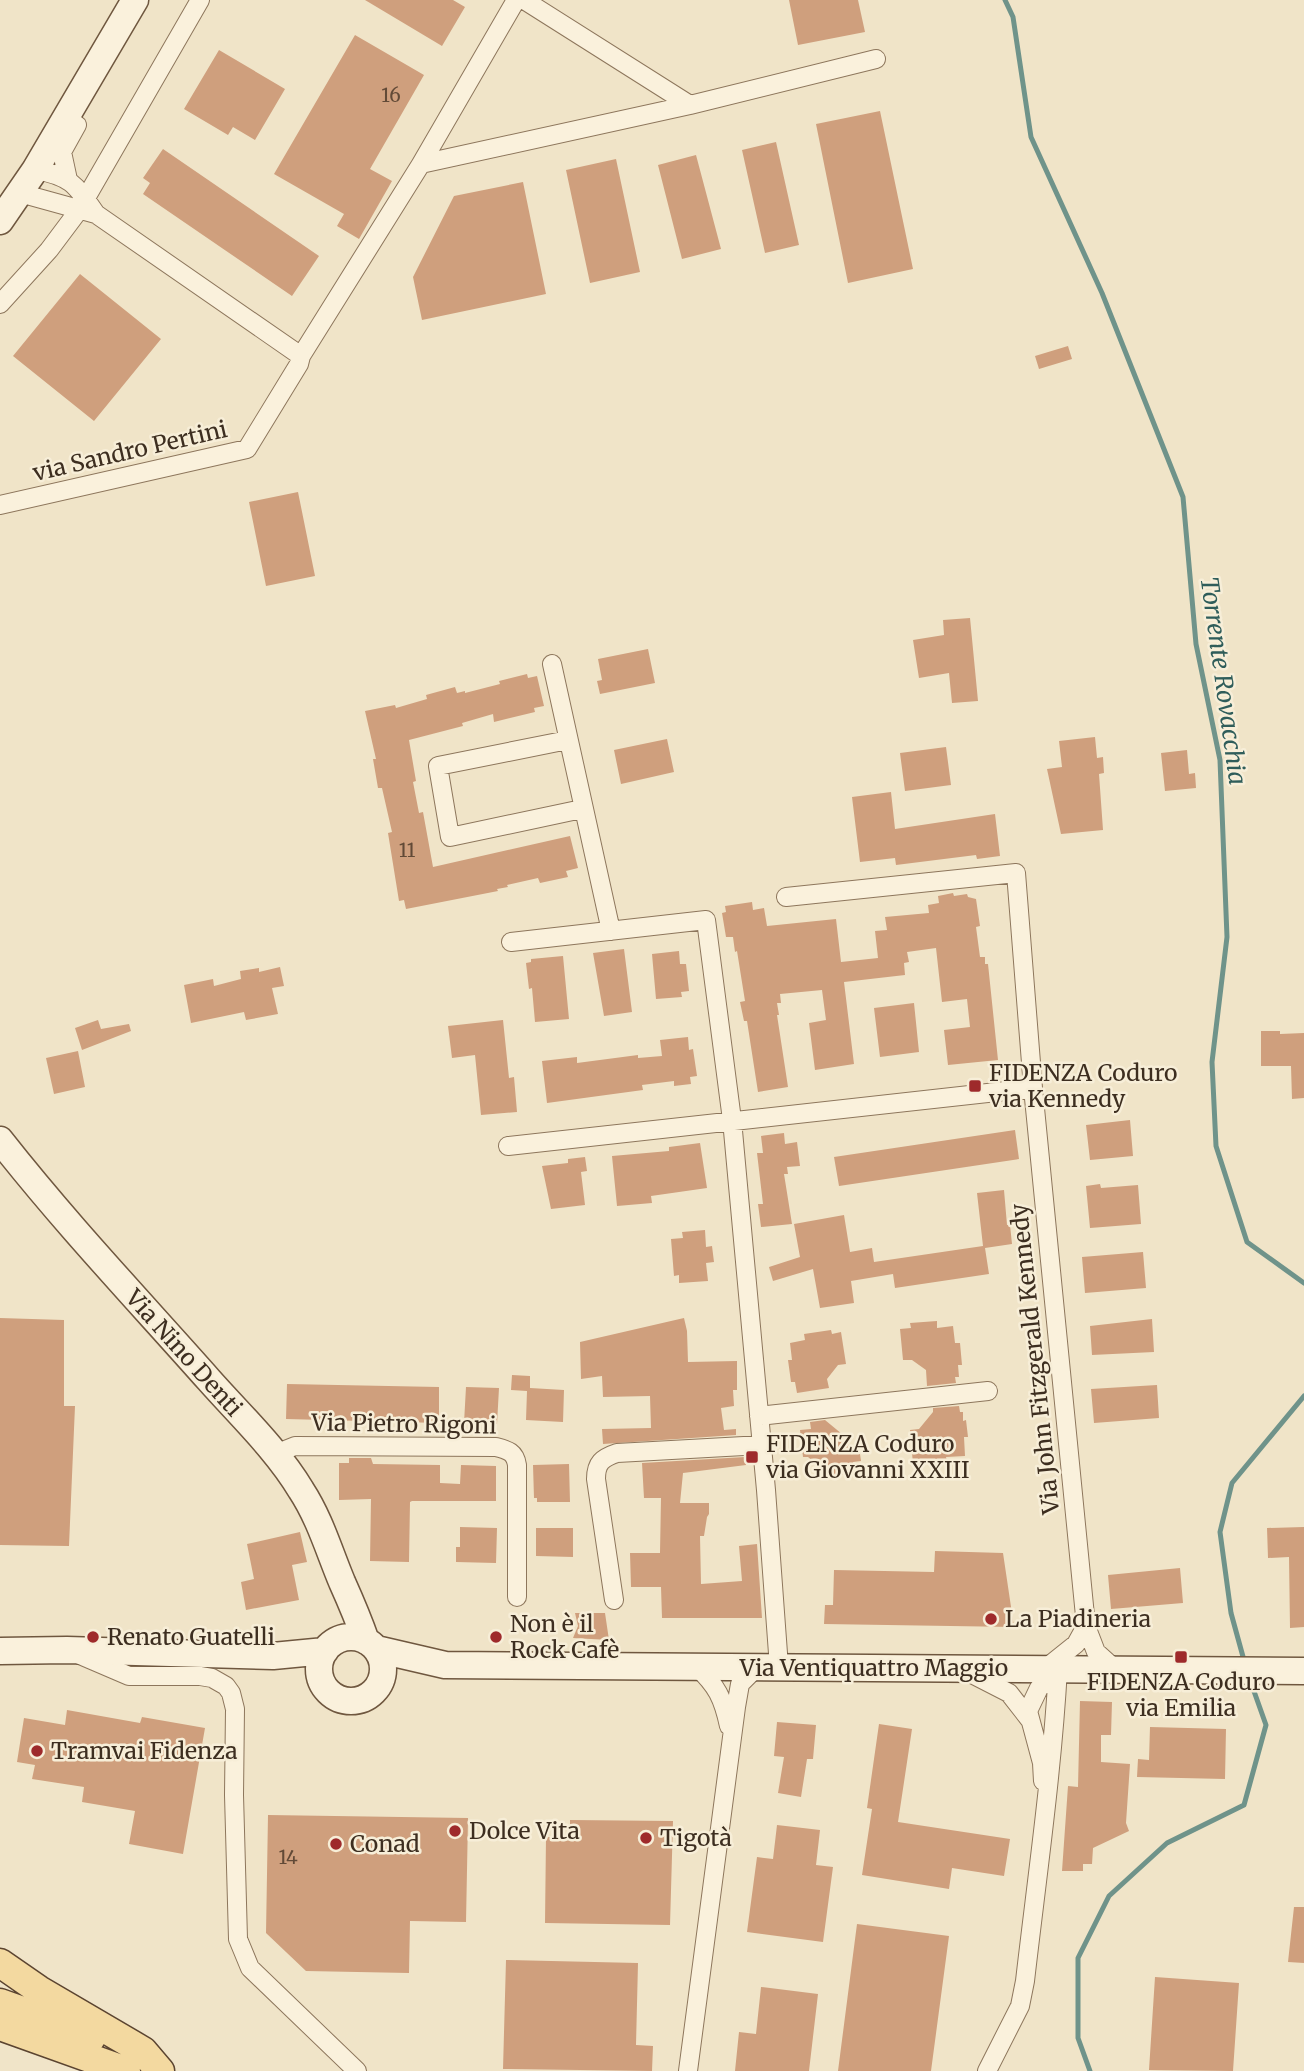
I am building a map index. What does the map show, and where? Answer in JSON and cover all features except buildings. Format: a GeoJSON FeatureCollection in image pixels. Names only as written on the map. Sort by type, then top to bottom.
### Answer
{"type":"FeatureCollection","features":[{"type":"Feature","properties":{"kind":"main road"},"geometry":{"type":"LineString","coordinates":[[0,221],[35,170],[135,0]]}},
{"type":"Feature","properties":{"kind":"main road","name":"Via Nino Denti"},"geometry":{"type":"LineString","coordinates":[[0,1140],[100,1260],[275,1454],[307,1500],[327,1540],[342,1582],[371,1645]]}},
{"type":"Feature","properties":{"kind":"main road","name":"Via Nino Denti"},"geometry":{"type":"LineString","coordinates":[[326,1649],[340,1626],[342,1582]]}},
{"type":"Feature","properties":{"kind":"main road"},"geometry":{"type":"LineString","coordinates":[[0,1651],[67,1650],[273,1656],[326,1649],[346,1638],[445,1665]]}},
{"type":"Feature","properties":{"kind":"main road"},"geometry":{"type":"LineString","coordinates":[[371,1645],[383,1665],[380,1683]]}},
{"type":"Feature","properties":{"kind":"main road"},"geometry":{"type":"LineString","coordinates":[[325,1688],[318,1670],[326,1649]]}},
{"type":"Feature","properties":{"kind":"main road"},"geometry":{"type":"LineString","coordinates":[[273,1656],[301,1671],[336,1698],[355,1701],[370,1694],[380,1683],[445,1665]]}},
{"type":"Feature","properties":{"kind":"main road","name":"Via Ventiquattro Maggio"},"geometry":{"type":"LineString","coordinates":[[445,1665],[1304,1671]]}},
{"type":"Feature","properties":{"kind":"main road"},"geometry":{"type":"LineString","coordinates":[[0,1963],[39,1990],[143,2051],[160,2071]]}},
{"type":"Feature","properties":{"kind":"main road"},"geometry":{"type":"LineString","coordinates":[[0,2003],[73,2029],[152,2071]]}},
{"type":"Feature","properties":{"kind":"main road"},"geometry":{"type":"LineString","coordinates":[[0,2026],[126,2071]]}},
{"type":"Feature","properties":{"kind":"street"},"geometry":{"type":"LineString","coordinates":[[0,304],[87,207],[200,0]]}},
{"type":"Feature","properties":{"kind":"street","name":"via Sandro Pertini"},"geometry":{"type":"LineString","coordinates":[[0,505],[247,449],[299,364],[301,356],[421,164],[516,0]]}},
{"type":"Feature","properties":{"kind":"street"},"geometry":{"type":"LineString","coordinates":[[524,0],[690,105]]}},
{"type":"Feature","properties":{"kind":"street"},"geometry":{"type":"LineString","coordinates":[[421,164],[690,105],[876,59]]}},
{"type":"Feature","properties":{"kind":"street"},"geometry":{"type":"LineString","coordinates":[[68,180],[62,152],[91,97],[92,76]]}},
{"type":"Feature","properties":{"kind":"street"},"geometry":{"type":"LineString","coordinates":[[35,170],[62,175],[87,207],[301,356]]}},
{"type":"Feature","properties":{"kind":"street"},"geometry":{"type":"LineString","coordinates":[[20,193],[87,207]]}},
{"type":"Feature","properties":{"kind":"street"},"geometry":{"type":"LineString","coordinates":[[552,664],[611,931]]}},
{"type":"Feature","properties":{"kind":"street"},"geometry":{"type":"LineString","coordinates":[[568,740],[438,766],[450,837],[582,809]]}},
{"type":"Feature","properties":{"kind":"street","name":"Via John Fitzgerald Kennedy"},"geometry":{"type":"LineString","coordinates":[[786,897],[1016,873],[1033,1088],[1086,1626],[1096,1652],[1116,1670]]}},
{"type":"Feature","properties":{"kind":"street"},"geometry":{"type":"LineString","coordinates":[[511,942],[706,920],[732,1120],[762,1445],[768,1667],[740,1684],[688,2071]]}},
{"type":"Feature","properties":{"kind":"street"},"geometry":{"type":"LineString","coordinates":[[508,1146],[1033,1088]]}},
{"type":"Feature","properties":{"kind":"street"},"geometry":{"type":"LineString","coordinates":[[759,1416],[988,1391]]}},
{"type":"Feature","properties":{"kind":"street"},"geometry":{"type":"LineString","coordinates":[[614,1600],[596,1479],[599,1462],[617,1454],[762,1445]]}},
{"type":"Feature","properties":{"kind":"street","name":"Via Pietro Rigoni"},"geometry":{"type":"LineString","coordinates":[[275,1454],[295,1446],[496,1447],[510,1451],[516,1457],[517,1465],[517,1597]]}},
{"type":"Feature","properties":{"kind":"street"},"geometry":{"type":"LineString","coordinates":[[1045,1798],[1042,1763],[1028,1711],[1051,1669],[1076,1644],[1086,1626]]}},
{"type":"Feature","properties":{"kind":"street"},"geometry":{"type":"LineString","coordinates":[[67,1650],[129,1676],[200,1676],[212,1678],[226,1686],[234,1700],[238,1939],[250,1968],[357,2071]]}},
{"type":"Feature","properties":{"kind":"street"},"geometry":{"type":"LineString","coordinates":[[696,1666],[714,1684],[724,1703],[732,1736]]}},
{"type":"Feature","properties":{"kind":"street"},"geometry":{"type":"LineString","coordinates":[[961,1668],[1009,1693],[1030,1720]]}},
{"type":"Feature","properties":{"kind":"street"},"geometry":{"type":"LineString","coordinates":[[987,2071],[1020,2006],[1025,1981],[1045,1798],[1052,1762],[1051,1669]]}},
{"type":"Feature","properties":{"kind":"waterway","name":"Torrente Rovacchia"},"geometry":{"type":"LineString","coordinates":[[1005,0],[1013,17],[1031,137],[1102,293],[1183,497],[1196,644],[1220,760],[1227,937],[1212,1062],[1216,1146],[1247,1242],[1304,1283]]}},
{"type":"Feature","properties":{"kind":"waterway","name":"Torrente Rovacchia"},"geometry":{"type":"LineString","coordinates":[[1245,1664],[1231,1613],[1220,1532],[1232,1483],[1304,1396]]}},
{"type":"Feature","properties":{"kind":"waterway","name":"Torrente Rovacchia"},"geometry":{"type":"LineString","coordinates":[[1090,2071],[1078,2038],[1078,1958],[1109,1896],[1167,1843],[1244,1805],[1266,1725],[1250,1680]]}},
{"type":"Feature","properties":{"kind":"place","name":"FIDENZA Coduro via Kennedy"},"geometry":{"type":"Point","coordinates":[975,1086]}},
{"type":"Feature","properties":{"kind":"place","name":"FIDENZA Coduro via Giovanni XXIII"},"geometry":{"type":"Point","coordinates":[752,1457]}},
{"type":"Feature","properties":{"kind":"place","name":"La Piadineria"},"geometry":{"type":"Point","coordinates":[991,1619]}},
{"type":"Feature","properties":{"kind":"place","name":"Renato Guatelli"},"geometry":{"type":"Point","coordinates":[93,1637]}},
{"type":"Feature","properties":{"kind":"place","name":"Non è il Rock Cafè"},"geometry":{"type":"Point","coordinates":[496,1637]}},
{"type":"Feature","properties":{"kind":"place","name":"FIDENZA Coduro via Emilia"},"geometry":{"type":"Point","coordinates":[1181,1657]}},
{"type":"Feature","properties":{"kind":"place","name":"Tramvai Fidenza"},"geometry":{"type":"Point","coordinates":[37,1751]}},
{"type":"Feature","properties":{"kind":"place","name":"Dolce Vita"},"geometry":{"type":"Point","coordinates":[455,1831]}},
{"type":"Feature","properties":{"kind":"place","name":"Tigotà"},"geometry":{"type":"Point","coordinates":[646,1838]}},
{"type":"Feature","properties":{"kind":"place","name":"Conad"},"geometry":{"type":"Point","coordinates":[336,1844]}}]}
